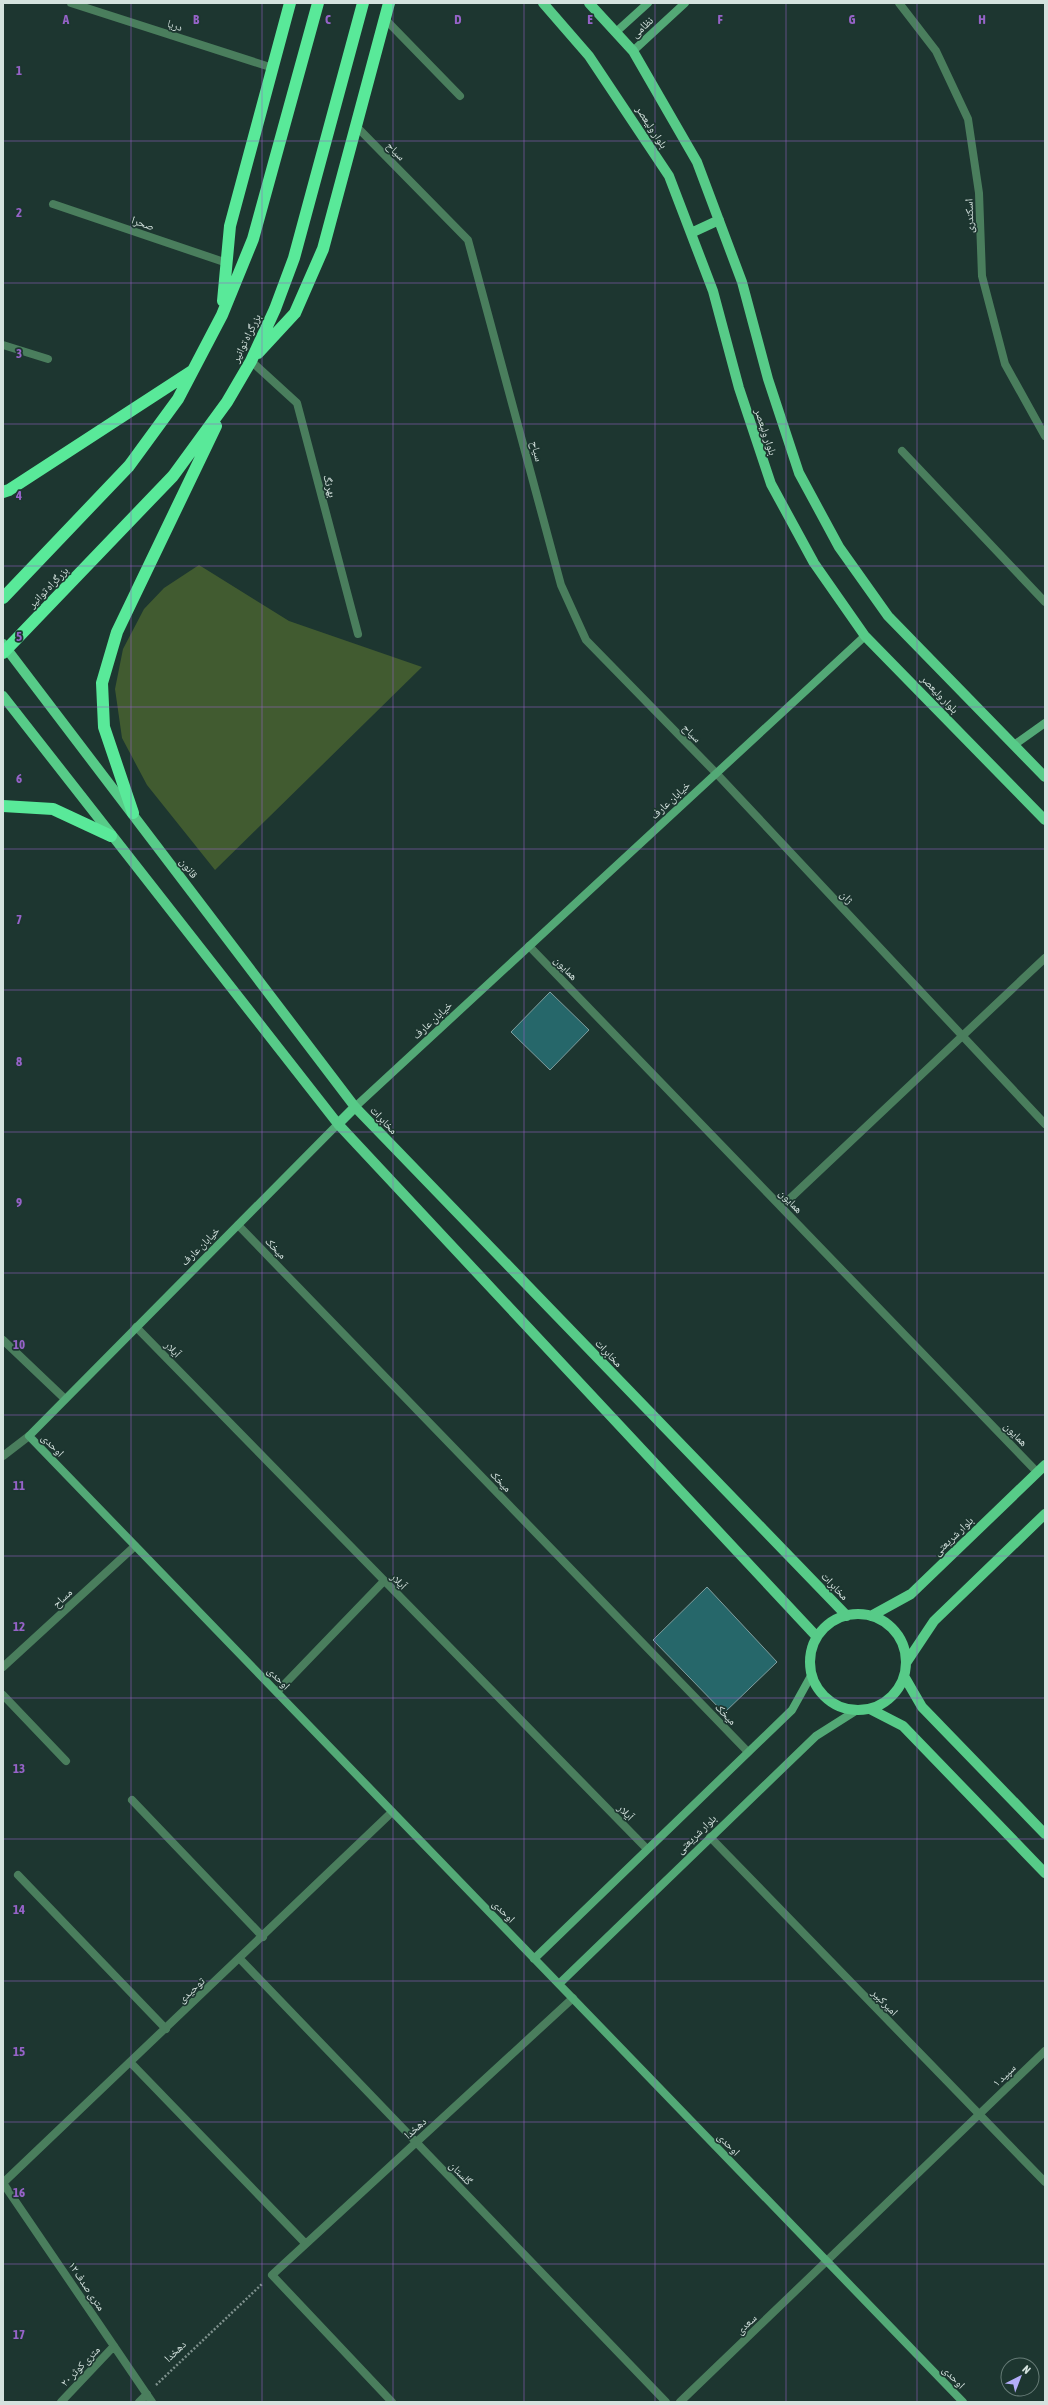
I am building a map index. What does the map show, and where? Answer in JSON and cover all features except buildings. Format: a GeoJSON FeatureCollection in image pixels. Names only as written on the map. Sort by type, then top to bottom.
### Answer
{"type":"FeatureCollection","features":[{"type":"Feature","properties":{"kind":"highway"},"geometry":{"type":"LineString","coordinates":[[222,315],[230,226],[290,3]]}},
{"type":"Feature","properties":{"kind":"highway"},"geometry":{"type":"LineString","coordinates":[[5,596],[129,466],[178,399],[222,315],[253,239],[318,3]]}},
{"type":"Feature","properties":{"kind":"highway","name":"بزرگراه توانیر"},"geometry":{"type":"LineString","coordinates":[[3,652],[35,621],[172,476],[227,402],[250,361],[275,309],[294,258],[363,3]]}},
{"type":"Feature","properties":{"kind":"highway"},"geometry":{"type":"LineString","coordinates":[[250,361],[295,313],[323,249],[389,3]]}},
{"type":"Feature","properties":{"kind":"highway"},"geometry":{"type":"LineString","coordinates":[[3,492],[9,490],[193,370]]}},
{"type":"Feature","properties":{"kind":"highway"},"geometry":{"type":"LineString","coordinates":[[133,814],[104,727],[102,682],[117,632],[227,402]]}},
{"type":"Feature","properties":{"kind":"highway"},"geometry":{"type":"LineString","coordinates":[[3,806],[53,809],[111,836]]}},
{"type":"Feature","properties":{"kind":"main road","name":"بلوار ولیعصر"},"geometry":{"type":"LineString","coordinates":[[543,3],[589,56],[669,176],[713,291],[739,388],[771,484],[814,563],[865,636],[1045,820]]}},
{"type":"Feature","properties":{"kind":"main road","name":"بلوار ولیعصر"},"geometry":{"type":"LineString","coordinates":[[589,3],[633,51],[697,162],[742,282],[768,379],[799,472],[839,547],[888,616],[1045,777]]}},
{"type":"Feature","properties":{"kind":"main road"},"geometry":{"type":"LineString","coordinates":[[691,233],[718,220]]}},
{"type":"Feature","properties":{"kind":"main road","name":"قانون"},"geometry":{"type":"LineString","coordinates":[[3,644],[57,718],[133,814],[355,1107]]}},
{"type":"Feature","properties":{"kind":"main road"},"geometry":{"type":"LineString","coordinates":[[3,696],[111,836],[338,1124],[817,1637]]}},
{"type":"Feature","properties":{"kind":"main road","name":"خیابان عارف"},"geometry":{"type":"LineString","coordinates":[[338,1124],[355,1107]]}},
{"type":"Feature","properties":{"kind":"main road","name":"مخابرات"},"geometry":{"type":"LineString","coordinates":[[355,1107],[847,1616]]}},
{"type":"Feature","properties":{"kind":"main road","name":"بلوار شریعتى"},"geometry":{"type":"LineString","coordinates":[[871,1616],[911,1594],[1045,1465]]}},
{"type":"Feature","properties":{"kind":"main road"},"geometry":{"type":"LineString","coordinates":[[906,1663],[934,1621],[1045,1514]]}},
{"type":"Feature","properties":{"kind":"main road"},"geometry":{"type":"LineString","coordinates":[[847,1616],[871,1616],[883,1621],[896,1634],[905,1651],[906,1663],[904,1676],[891,1697],[870,1709],[857,1710],[845,1708],[824,1695],[816,1685],[812,1674],[812,1649],[817,1637],[835,1620],[847,1616]]}},
{"type":"Feature","properties":{"kind":"main road"},"geometry":{"type":"LineString","coordinates":[[904,1676],[922,1707],[1045,1834]]}},
{"type":"Feature","properties":{"kind":"main road"},"geometry":{"type":"LineString","coordinates":[[870,1709],[903,1726],[1045,1873]]}},
{"type":"Feature","properties":{"kind":"street","name":"دریا"},"geometry":{"type":"LineString","coordinates":[[71,3],[273,68]]}},
{"type":"Feature","properties":{"kind":"street","name":"نظامی"},"geometry":{"type":"LineString","coordinates":[[616,32],[648,3]]}},
{"type":"Feature","properties":{"kind":"street","name":"نظامی"},"geometry":{"type":"LineString","coordinates":[[633,51],[685,3]]}},
{"type":"Feature","properties":{"kind":"street","name":"اسکندری"},"geometry":{"type":"LineString","coordinates":[[899,3],[936,51],[968,119],[979,194],[982,276],[1005,364],[1045,436]]}},
{"type":"Feature","properties":{"kind":"street"},"geometry":{"type":"LineString","coordinates":[[385,19],[460,96]]}},
{"type":"Feature","properties":{"kind":"street","name":"سیاح"},"geometry":{"type":"LineString","coordinates":[[356,126],[468,240],[561,585],[586,640],[716,773]]}},
{"type":"Feature","properties":{"kind":"street","name":"صحرا"},"geometry":{"type":"LineString","coordinates":[[53,204],[227,263]]}},
{"type":"Feature","properties":{"kind":"street"},"geometry":{"type":"LineString","coordinates":[[3,345],[48,359]]}},
{"type":"Feature","properties":{"kind":"street","name":"بهرنگ"},"geometry":{"type":"LineString","coordinates":[[250,361],[297,404],[358,634]]}},
{"type":"Feature","properties":{"kind":"street"},"geometry":{"type":"LineString","coordinates":[[902,451],[1045,602]]}},
{"type":"Feature","properties":{"kind":"street","name":"خیابان عارف"},"geometry":{"type":"LineString","coordinates":[[355,1107],[865,636]]}},
{"type":"Feature","properties":{"kind":"street"},"geometry":{"type":"LineString","coordinates":[[1014,745],[1045,723]]}},
{"type":"Feature","properties":{"kind":"street","name":"ژان"},"geometry":{"type":"LineString","coordinates":[[716,773],[1045,1124]]}},
{"type":"Feature","properties":{"kind":"street","name":"همایون"},"geometry":{"type":"LineString","coordinates":[[529,946],[1037,1472]]}},
{"type":"Feature","properties":{"kind":"street"},"geometry":{"type":"LineString","coordinates":[[782,1207],[1045,958]]}},
{"type":"Feature","properties":{"kind":"street","name":"خیابان عارف"},"geometry":{"type":"LineString","coordinates":[[29,1436],[338,1124]]}},
{"type":"Feature","properties":{"kind":"street","name":"میخک"},"geometry":{"type":"LineString","coordinates":[[238,1225],[748,1752]]}},
{"type":"Feature","properties":{"kind":"street","name":"آیلار"},"geometry":{"type":"LineString","coordinates":[[136,1327],[647,1850]]}},
{"type":"Feature","properties":{"kind":"street"},"geometry":{"type":"LineString","coordinates":[[3,1340],[64,1400]]}},
{"type":"Feature","properties":{"kind":"street"},"geometry":{"type":"LineString","coordinates":[[3,1456],[29,1436]]}},
{"type":"Feature","properties":{"kind":"street","name":"اوحدی"},"geometry":{"type":"LineString","coordinates":[[29,1436],[963,2402]]}},
{"type":"Feature","properties":{"kind":"street","name":"مساح"},"geometry":{"type":"LineString","coordinates":[[3,1667],[135,1546]]}},
{"type":"Feature","properties":{"kind":"street"},"geometry":{"type":"LineString","coordinates":[[277,1692],[384,1580]]}},
{"type":"Feature","properties":{"kind":"street","name":"بلوار شریعتى"},"geometry":{"type":"LineString","coordinates":[[534,1959],[792,1710],[812,1674]]}},
{"type":"Feature","properties":{"kind":"street"},"geometry":{"type":"LineString","coordinates":[[3,1695],[66,1761]]}},
{"type":"Feature","properties":{"kind":"street","name":"بلوار شریعتى"},"geometry":{"type":"LineString","coordinates":[[559,1984],[816,1736],[857,1710]]}},
{"type":"Feature","properties":{"kind":"street"},"geometry":{"type":"LineString","coordinates":[[132,1800],[263,1937]]}},
{"type":"Feature","properties":{"kind":"street","name":"توحیدی"},"geometry":{"type":"LineString","coordinates":[[3,2183],[240,1959],[392,1812]]}},
{"type":"Feature","properties":{"kind":"street","name":"امیرکبیر"},"geometry":{"type":"LineString","coordinates":[[710,1838],[1045,2182]]}},
{"type":"Feature","properties":{"kind":"street"},"geometry":{"type":"LineString","coordinates":[[18,1875],[166,2029]]}},
{"type":"Feature","properties":{"kind":"street","name":"گلستان"},"geometry":{"type":"LineString","coordinates":[[240,1959],[666,2402]]}},
{"type":"Feature","properties":{"kind":"street","name":"دهخدا"},"geometry":{"type":"LineString","coordinates":[[272,2275],[305,2243],[573,1998]]}},
{"type":"Feature","properties":{"kind":"street","name":"سپید ۱"},"geometry":{"type":"LineString","coordinates":[[826,2261],[1045,2051]]}},
{"type":"Feature","properties":{"kind":"street"},"geometry":{"type":"LineString","coordinates":[[130,2062],[305,2243]]}},
{"type":"Feature","properties":{"kind":"street","name":"۱۲ متری صدف"},"geometry":{"type":"LineString","coordinates":[[3,2183],[152,2402]]}},
{"type":"Feature","properties":{"kind":"street","name":"سعدی"},"geometry":{"type":"LineString","coordinates":[[680,2402],[826,2261]]}},
{"type":"Feature","properties":{"kind":"street"},"geometry":{"type":"LineString","coordinates":[[272,2275],[392,2402]]}},
{"type":"Feature","properties":{"kind":"street","name":"۲۰ متری کوثر"},"geometry":{"type":"LineString","coordinates":[[61,2402],[114,2346]]}},
{"type":"Feature","properties":{"kind":"street"},"geometry":{"type":"LineString","coordinates":[[139,2402],[147,2394]]}},
{"type":"Feature","properties":{"kind":"path","name":"دهخدا"},"geometry":{"type":"LineString","coordinates":[[147,2394],[272,2275]]}},
{"type":"Feature","properties":{"kind":"green space"},"geometry":{"type":"Polygon","coordinates":[[[199,565],[289,621],[422,667],[215,870],[147,785],[122,738],[115,689],[123,649],[144,609],[164,588],[199,565]]]}}]}
